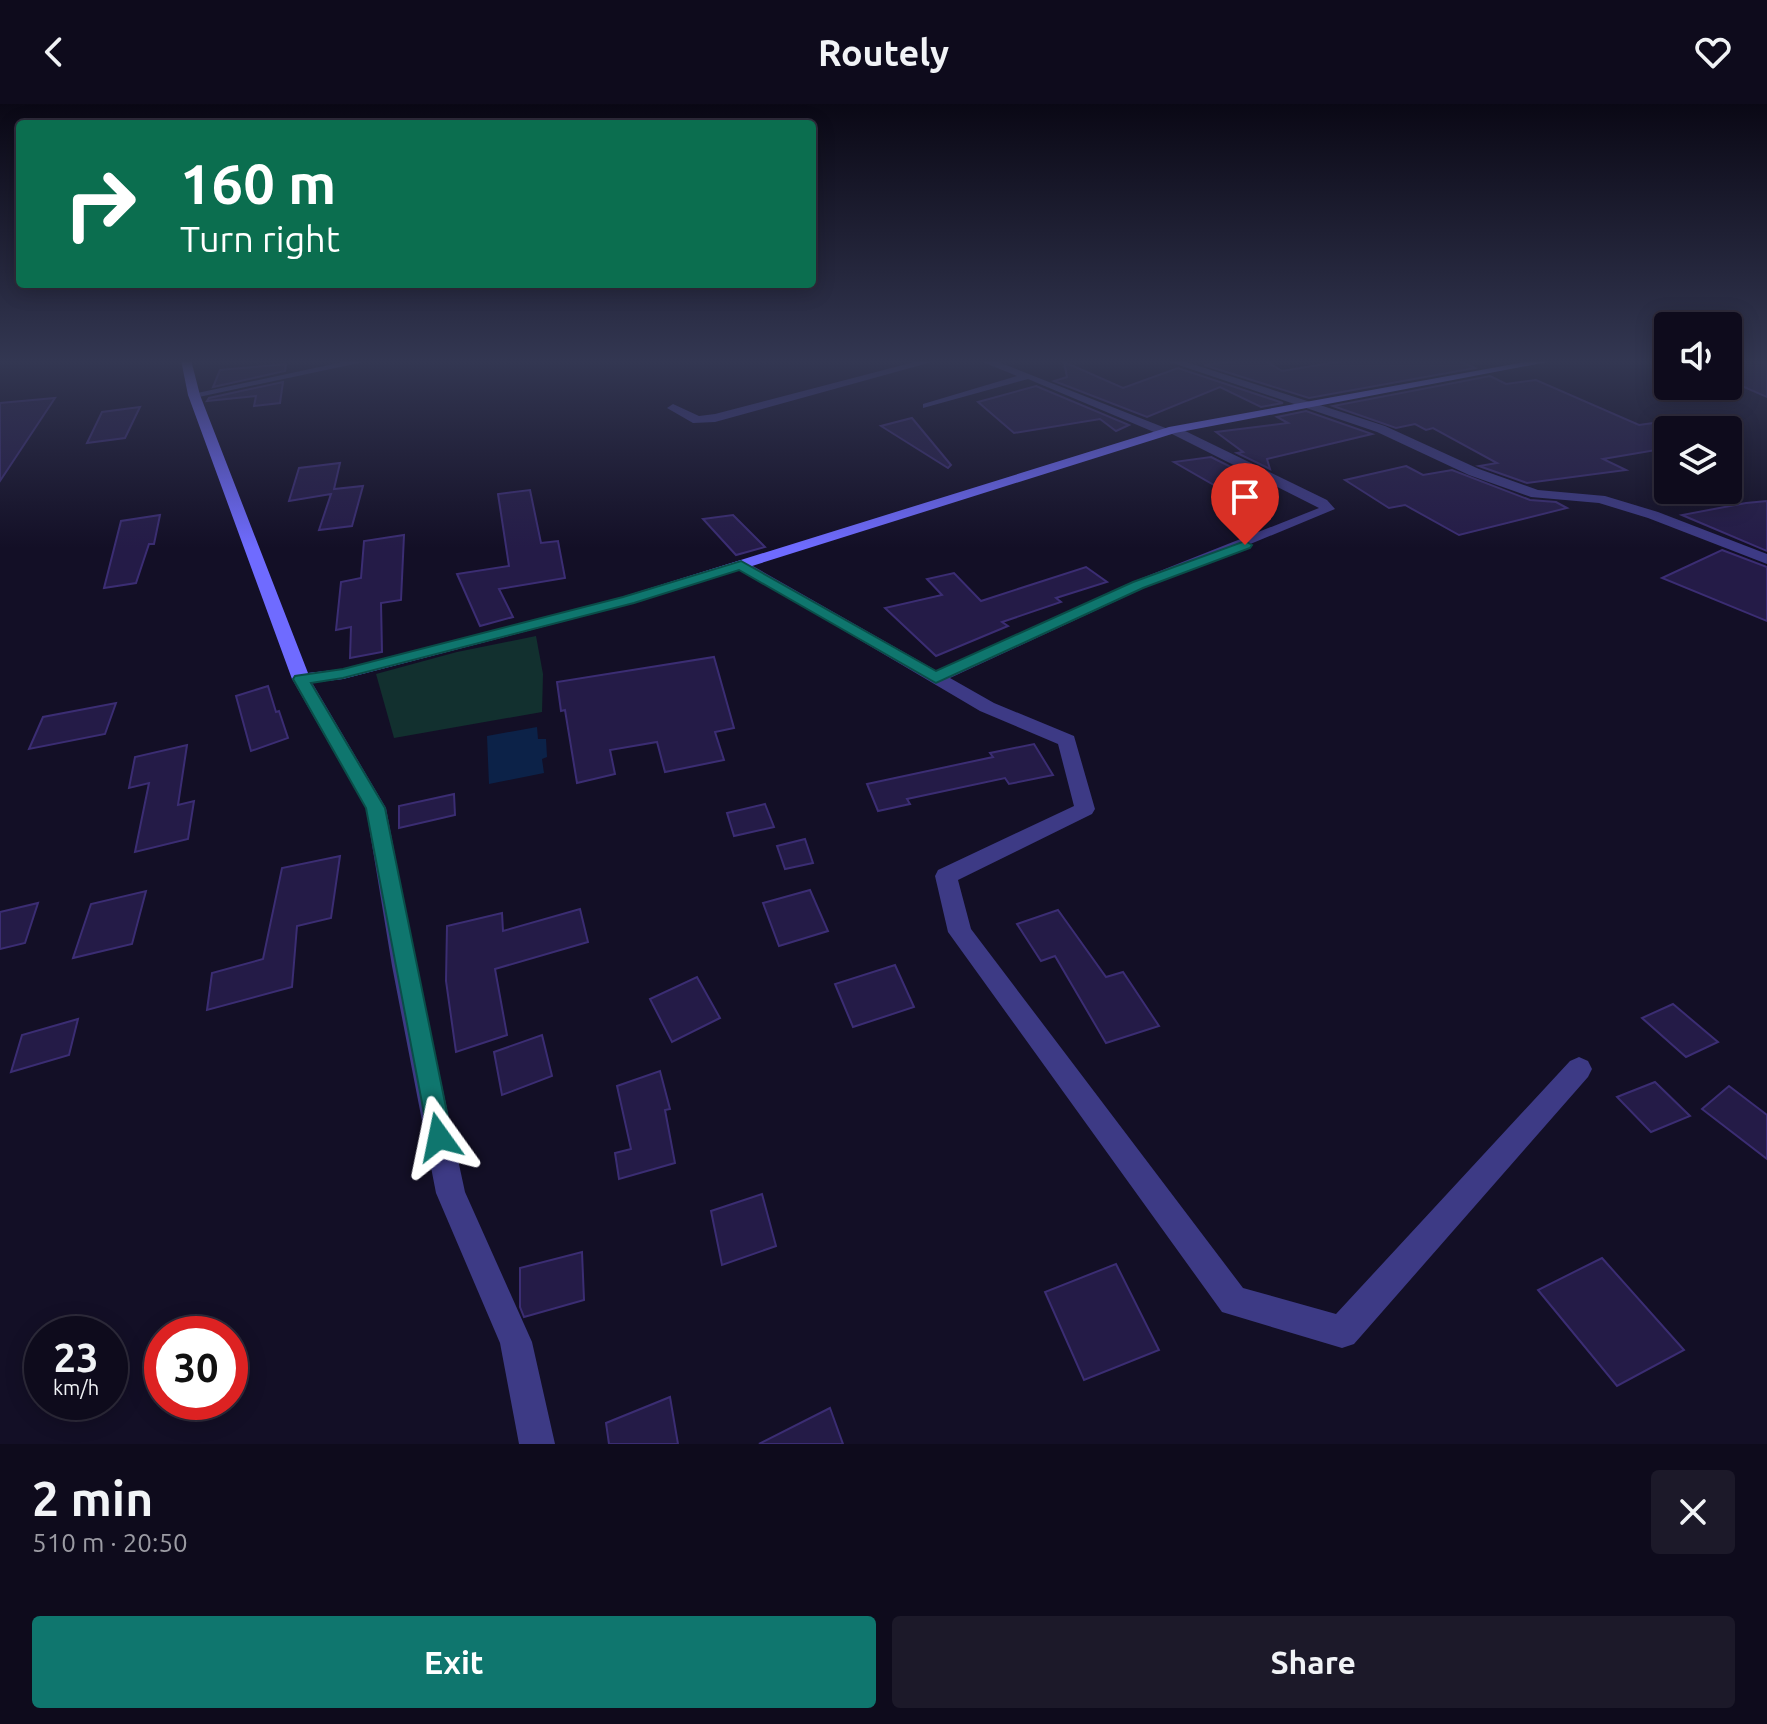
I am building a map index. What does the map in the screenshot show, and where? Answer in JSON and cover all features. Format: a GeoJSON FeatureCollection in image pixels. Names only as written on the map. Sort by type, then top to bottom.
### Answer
{"type":"FeatureCollection","features":[{"type":"Feature","properties":{"kind":"main road"},"geometry":{"type":"LineString","coordinates":[[204,423],[301,679],[343,674],[628,600],[1169,431],[1216,423]]}},
{"type":"Feature","properties":{"kind":"street"},"geometry":{"type":"LineString","coordinates":[[936,678],[1138,585],[1245,545],[1328,509],[1322,503],[1147,423]]}},
{"type":"Feature","properties":{"kind":"street"},"geometry":{"type":"LineString","coordinates":[[1363,423],[1474,472],[1536,494],[1600,499],[1653,515],[1767,559]]}},
{"type":"Feature","properties":{"kind":"street"},"geometry":{"type":"LineString","coordinates":[[741,565],[987,707],[1067,740],[1085,809],[946,876],[960,932],[1233,1301],[1342,1332],[1579,1069]]}},
{"type":"Feature","properties":{"kind":"street"},"geometry":{"type":"LineString","coordinates":[[301,679],[376,808],[404,966],[451,1193],[516,1342],[537,1444]]}},
{"type":"Feature","properties":{"kind":"green space"},"geometry":{"type":"Polygon","coordinates":[[[536,636],[543,674],[542,712],[394,738],[376,674],[457,652],[536,636]]]}},
{"type":"Feature","properties":{"kind":"water"},"geometry":{"type":"Polygon","coordinates":[[[537,727],[538,739],[546,739],[547,757],[542,759],[544,773],[489,784],[487,736],[537,727]]]}},
{"type":"Feature","properties":{"kind":"building"},"geometry":{"type":"Polygon","coordinates":[[[0,423],[39,423],[0,481],[0,423]]]}},
{"type":"Feature","properties":{"kind":"building"},"geometry":{"type":"Polygon","coordinates":[[[97,423],[132,423],[125,438],[87,443],[97,423]]]}},
{"type":"Feature","properties":{"kind":"building"},"geometry":{"type":"Polygon","coordinates":[[[916,423],[951,465],[948,468],[881,426],[916,423]]]}},
{"type":"Feature","properties":{"kind":"building"},"geometry":{"type":"Polygon","coordinates":[[[1002,423],[1078,423],[1014,433],[1002,423]]]}},
{"type":"Feature","properties":{"kind":"building"},"geometry":{"type":"Polygon","coordinates":[[[1105,423],[1129,425],[1116,431],[1105,423]]]}},
{"type":"Feature","properties":{"kind":"building"},"geometry":{"type":"Polygon","coordinates":[[[1288,423],[1339,423],[1372,434],[1267,459],[1270,469],[1237,453],[1243,452],[1216,432],[1288,423]]]}},
{"type":"Feature","properties":{"kind":"building"},"geometry":{"type":"Polygon","coordinates":[[[1380,423],[1654,423],[1654,450],[1603,459],[1626,470],[1527,483],[1479,466],[1497,463],[1433,428],[1426,430],[1415,424],[1396,428],[1380,423]]]}},
{"type":"Feature","properties":{"kind":"building"},"geometry":{"type":"Polygon","coordinates":[[[1211,457],[1273,491],[1240,500],[1174,462],[1211,457]]]}},
{"type":"Feature","properties":{"kind":"building"},"geometry":{"type":"Polygon","coordinates":[[[340,463],[334,489],[363,486],[352,526],[319,530],[331,494],[289,501],[299,468],[340,463]]]}},
{"type":"Feature","properties":{"kind":"building"},"geometry":{"type":"Polygon","coordinates":[[[1406,466],[1423,475],[1452,470],[1530,500],[1556,502],[1567,508],[1459,535],[1405,505],[1389,508],[1345,480],[1406,466]]]}},
{"type":"Feature","properties":{"kind":"building"},"geometry":{"type":"Polygon","coordinates":[[[530,490],[541,543],[558,541],[565,578],[499,589],[513,617],[480,626],[457,574],[509,566],[498,494],[530,490]]]}},
{"type":"Feature","properties":{"kind":"building"},"geometry":{"type":"Polygon","coordinates":[[[1767,501],[1767,551],[1682,515],[1742,504],[1767,501]]]}},
{"type":"Feature","properties":{"kind":"building"},"geometry":{"type":"Polygon","coordinates":[[[160,515],[154,544],[149,544],[136,583],[104,588],[121,521],[160,515]]]}},
{"type":"Feature","properties":{"kind":"building"},"geometry":{"type":"Polygon","coordinates":[[[733,515],[765,547],[736,555],[703,519],[733,515]]]}},
{"type":"Feature","properties":{"kind":"building"},"geometry":{"type":"Polygon","coordinates":[[[404,535],[401,600],[381,603],[382,652],[350,658],[351,627],[336,630],[341,582],[361,578],[364,541],[404,535]]]}},
{"type":"Feature","properties":{"kind":"building"},"geometry":{"type":"Polygon","coordinates":[[[1722,550],[1767,567],[1767,621],[1662,578],[1722,550]]]}},
{"type":"Feature","properties":{"kind":"building"},"geometry":{"type":"Polygon","coordinates":[[[1086,567],[1107,582],[1056,598],[1061,602],[1002,622],[1008,626],[936,656],[885,608],[942,595],[927,579],[954,573],[981,601],[1086,567]]]}},
{"type":"Feature","properties":{"kind":"building"},"geometry":{"type":"Polygon","coordinates":[[[714,657],[734,728],[715,732],[724,760],[665,772],[657,742],[610,750],[615,774],[577,783],[565,710],[561,711],[557,682],[714,657]]]}},
{"type":"Feature","properties":{"kind":"building"},"geometry":{"type":"Polygon","coordinates":[[[268,686],[288,738],[251,751],[236,696],[268,686]]]}},
{"type":"Feature","properties":{"kind":"building"},"geometry":{"type":"Polygon","coordinates":[[[116,703],[105,734],[29,749],[43,717],[116,703]]]}},
{"type":"Feature","properties":{"kind":"building"},"geometry":{"type":"Polygon","coordinates":[[[1034,744],[1053,775],[1009,784],[1005,778],[907,799],[910,804],[878,811],[867,784],[993,757],[990,753],[1034,744]]]}},
{"type":"Feature","properties":{"kind":"building"},"geometry":{"type":"Polygon","coordinates":[[[187,745],[178,805],[194,801],[188,839],[135,852],[149,783],[129,788],[135,757],[187,745]]]}},
{"type":"Feature","properties":{"kind":"building"},"geometry":{"type":"Polygon","coordinates":[[[454,794],[455,815],[399,828],[399,806],[454,794]]]}},
{"type":"Feature","properties":{"kind":"building"},"geometry":{"type":"Polygon","coordinates":[[[765,804],[774,827],[734,836],[727,813],[765,804]]]}},
{"type":"Feature","properties":{"kind":"building"},"geometry":{"type":"Polygon","coordinates":[[[805,839],[813,863],[785,869],[777,846],[805,839]]]}},
{"type":"Feature","properties":{"kind":"building"},"geometry":{"type":"Polygon","coordinates":[[[340,856],[331,918],[297,926],[292,987],[207,1010],[212,973],[263,959],[282,868],[340,856]]]}},
{"type":"Feature","properties":{"kind":"building"},"geometry":{"type":"Polygon","coordinates":[[[810,890],[828,931],[779,946],[763,903],[810,890]]]}},
{"type":"Feature","properties":{"kind":"building"},"geometry":{"type":"Polygon","coordinates":[[[146,891],[132,944],[73,958],[91,904],[146,891]]]}},
{"type":"Feature","properties":{"kind":"building"},"geometry":{"type":"Polygon","coordinates":[[[38,903],[25,943],[0,949],[0,912],[38,903]]]}},
{"type":"Feature","properties":{"kind":"building"},"geometry":{"type":"Polygon","coordinates":[[[580,909],[588,942],[495,969],[507,1035],[456,1052],[446,981],[447,926],[502,913],[503,931],[580,909]]]}},
{"type":"Feature","properties":{"kind":"building"},"geometry":{"type":"Polygon","coordinates":[[[1058,910],[1106,977],[1123,972],[1159,1026],[1106,1043],[1055,956],[1041,961],[1017,924],[1058,910]]]}},
{"type":"Feature","properties":{"kind":"building"},"geometry":{"type":"Polygon","coordinates":[[[895,965],[914,1007],[853,1027],[835,984],[895,965]]]}},
{"type":"Feature","properties":{"kind":"building"},"geometry":{"type":"Polygon","coordinates":[[[697,977],[720,1018],[672,1042],[650,999],[697,977]]]}},
{"type":"Feature","properties":{"kind":"building"},"geometry":{"type":"Polygon","coordinates":[[[1673,1004],[1718,1042],[1686,1057],[1642,1018],[1673,1004]]]}},
{"type":"Feature","properties":{"kind":"building"},"geometry":{"type":"Polygon","coordinates":[[[78,1019],[69,1055],[11,1072],[22,1035],[78,1019]]]}},
{"type":"Feature","properties":{"kind":"building"},"geometry":{"type":"Polygon","coordinates":[[[542,1035],[552,1076],[502,1095],[494,1052],[542,1035]]]}},
{"type":"Feature","properties":{"kind":"building"},"geometry":{"type":"Polygon","coordinates":[[[660,1071],[670,1109],[665,1110],[675,1163],[619,1179],[615,1153],[631,1149],[617,1086],[660,1071]]]}},
{"type":"Feature","properties":{"kind":"building"},"geometry":{"type":"Polygon","coordinates":[[[1655,1082],[1690,1116],[1651,1132],[1617,1097],[1655,1082]]]}},
{"type":"Feature","properties":{"kind":"building"},"geometry":{"type":"Polygon","coordinates":[[[1729,1086],[1767,1115],[1767,1159],[1702,1109],[1729,1086]]]}},
{"type":"Feature","properties":{"kind":"building"},"geometry":{"type":"Polygon","coordinates":[[[762,1194],[776,1246],[722,1265],[711,1211],[762,1194]]]}},
{"type":"Feature","properties":{"kind":"building"},"geometry":{"type":"Polygon","coordinates":[[[582,1252],[584,1300],[524,1317],[520,1307],[520,1268],[582,1252]]]}},
{"type":"Feature","properties":{"kind":"building"},"geometry":{"type":"Polygon","coordinates":[[[1602,1258],[1684,1350],[1617,1386],[1538,1290],[1602,1258]]]}},
{"type":"Feature","properties":{"kind":"building"},"geometry":{"type":"Polygon","coordinates":[[[1116,1264],[1159,1350],[1084,1380],[1045,1292],[1116,1264]]]}},
{"type":"Feature","properties":{"kind":"building"},"geometry":{"type":"Polygon","coordinates":[[[670,1397],[678,1444],[609,1444],[606,1423],[670,1397]]]}},
{"type":"Feature","properties":{"kind":"building"},"geometry":{"type":"Polygon","coordinates":[[[830,1408],[843,1444],[759,1444],[830,1408]]]}},
{"type":"Feature","properties":{"kind":"route"},"geometry":{"type":"LineString","coordinates":[[439,1137],[376,808],[301,679],[343,674],[628,600],[741,565],[936,678],[1138,585],[1245,545]]}}]}
